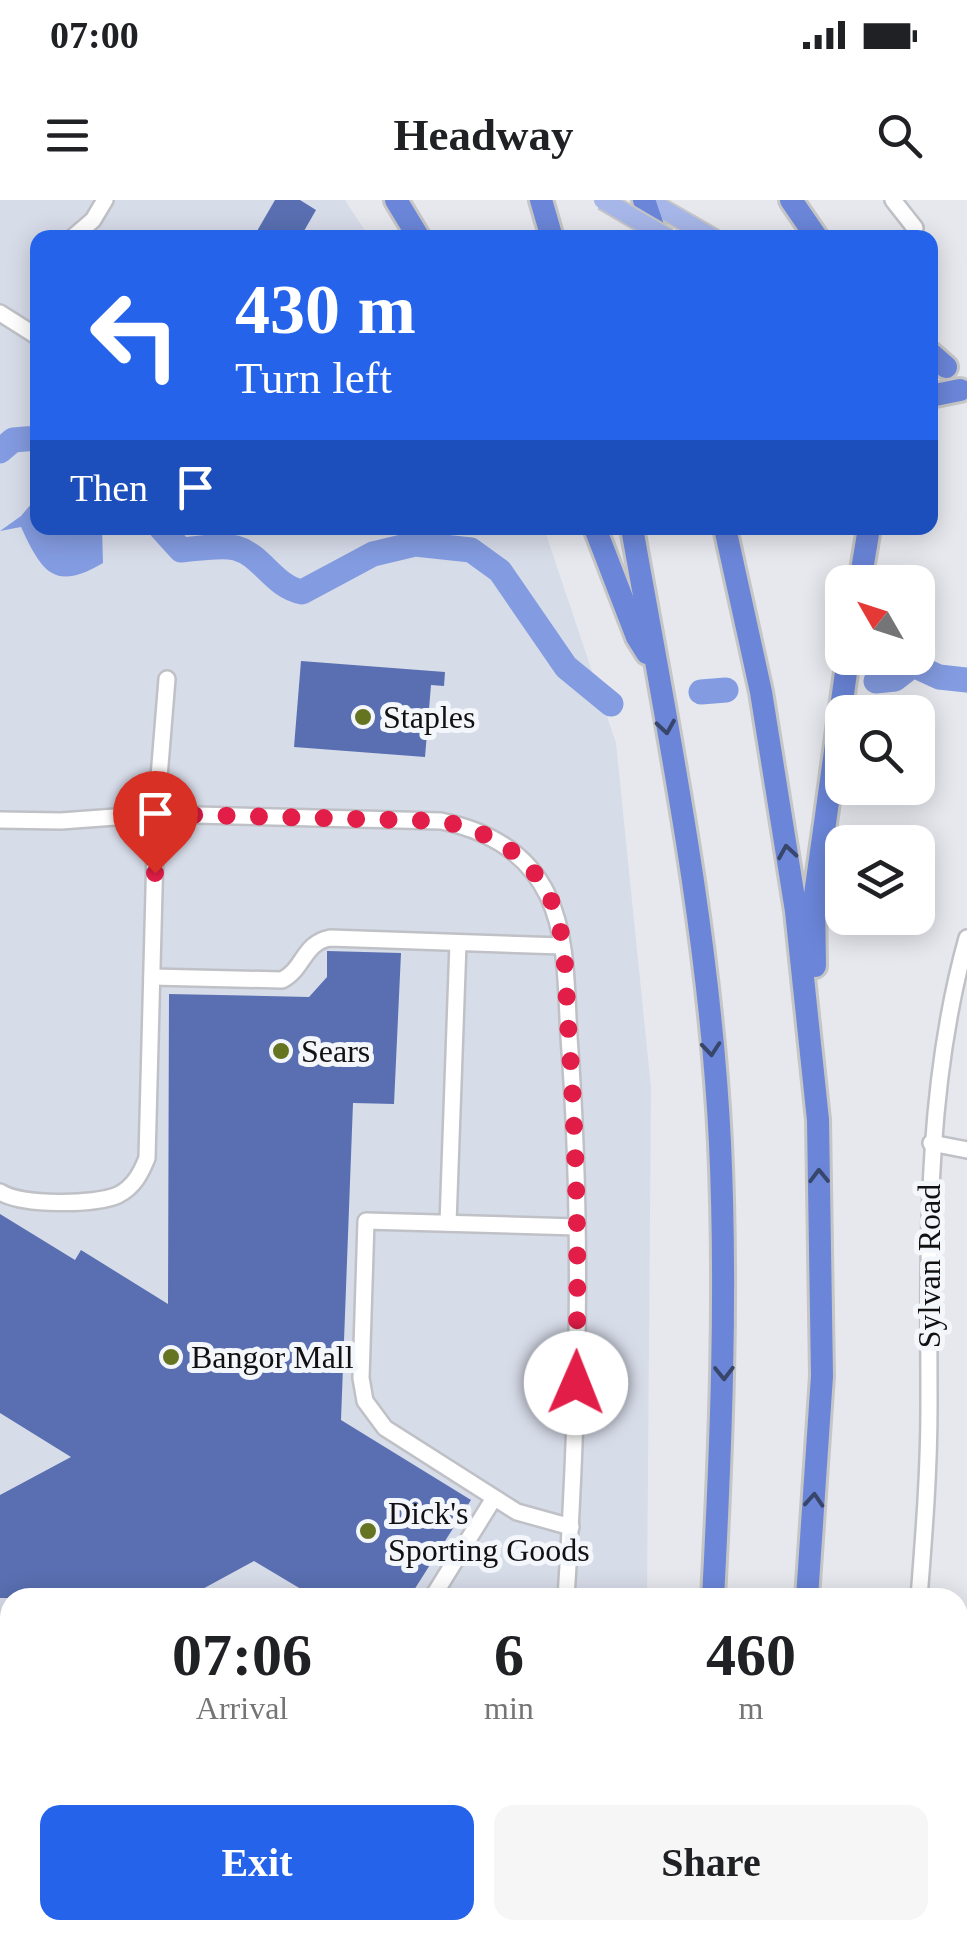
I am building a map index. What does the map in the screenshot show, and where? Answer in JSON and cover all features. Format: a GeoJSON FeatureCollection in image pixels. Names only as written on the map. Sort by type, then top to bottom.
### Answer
{"type":"FeatureCollection","features":[{"type":"Feature","properties":{"kind":"highway"},"geometry":{"type":"LineString","coordinates":[[396,200],[414,230]]}},
{"type":"Feature","properties":{"kind":"highway"},"geometry":{"type":"LineString","coordinates":[[540,200],[549,230]]}},
{"type":"Feature","properties":{"kind":"highway"},"geometry":{"type":"LineString","coordinates":[[645,200],[654,230]]}},
{"type":"Feature","properties":{"kind":"highway"},"geometry":{"type":"LineString","coordinates":[[791,200],[812,230]]}},
{"type":"Feature","properties":{"kind":"highway"},"geometry":{"type":"LineString","coordinates":[[938,394],[965,389]]}},
{"type":"Feature","properties":{"kind":"highway"},"geometry":{"type":"LineString","coordinates":[[598,535],[637,637],[656,667]]}},
{"type":"Feature","properties":{"kind":"highway"},"geometry":{"type":"LineString","coordinates":[[633,535],[703,955],[720,1142],[724,1389],[714,1588]]}},
{"type":"Feature","properties":{"kind":"highway"},"geometry":{"type":"LineString","coordinates":[[727,535],[761,692],[796,911],[818,1120]]}},
{"type":"Feature","properties":{"kind":"highway"},"geometry":{"type":"LineString","coordinates":[[863,565],[869,535]]}},
{"type":"Feature","properties":{"kind":"highway"},"geometry":{"type":"LineString","coordinates":[[808,1588],[822,1376],[814,902],[846,675]]}},
{"type":"Feature","properties":{"kind":"main road"},"geometry":{"type":"LineString","coordinates":[[603,200],[654,230]]}},
{"type":"Feature","properties":{"kind":"main road"},"geometry":{"type":"LineString","coordinates":[[645,200],[698,230]]}},
{"type":"Feature","properties":{"kind":"main road"},"geometry":{"type":"LineString","coordinates":[[938,368],[965,389]]}},
{"type":"Feature","properties":{"kind":"street"},"geometry":{"type":"LineString","coordinates":[[81,230],[105,200]]}},
{"type":"Feature","properties":{"kind":"street"},"geometry":{"type":"LineString","coordinates":[[894,200],[915,228]]}},
{"type":"Feature","properties":{"kind":"street"},"geometry":{"type":"LineString","coordinates":[[0,313],[30,332]]}},
{"type":"Feature","properties":{"kind":"street"},"geometry":{"type":"LineString","coordinates":[[0,1192],[19,1201],[42,1203],[116,1196],[135,1182],[147,1158],[156,814],[167,678]]}},
{"type":"Feature","properties":{"kind":"street"},"geometry":{"type":"LineString","coordinates":[[0,820],[61,821],[156,814],[441,821],[478,830],[532,869],[556,912],[562,946],[574,1110],[577,1227],[567,1588]]}},
{"type":"Feature","properties":{"kind":"street"},"geometry":{"type":"LineString","coordinates":[[152,977],[282,980],[296,970],[309,946],[330,938],[562,946]]}},
{"type":"Feature","properties":{"kind":"street","name":"Sylvan Road"},"geometry":{"type":"LineString","coordinates":[[920,1588],[929,1413],[931,1143],[942,1056],[967,938]]}},
{"type":"Feature","properties":{"kind":"street"},"geometry":{"type":"LineString","coordinates":[[448,1223],[458,942]]}},
{"type":"Feature","properties":{"kind":"street"},"geometry":{"type":"LineString","coordinates":[[931,1143],[967,1150]]}},
{"type":"Feature","properties":{"kind":"street"},"geometry":{"type":"LineString","coordinates":[[571,1528],[517,1512],[385,1428],[365,1401],[362,1389],[366,1220],[577,1227]]}},
{"type":"Feature","properties":{"kind":"street"},"geometry":{"type":"LineString","coordinates":[[438,1588],[494,1498]]}},
{"type":"Feature","properties":{"kind":"shaded area"},"geometry":{"type":"Polygon","coordinates":[[[0,200],[345,200],[364,230],[30,230],[30,535],[546,535],[616,743],[651,1088],[647,1588],[0,1588],[0,200]]]}},
{"type":"Feature","properties":{"kind":"water"},"geometry":{"type":"Polygon","coordinates":[[[30,505],[30,535],[102,535],[103,563],[72,576],[52,573],[36,556],[21,527],[0,531],[30,505]]]}},
{"type":"Feature","properties":{"kind":"building"},"geometry":{"type":"Polygon","coordinates":[[[275,200],[300,200],[316,210],[305,230],[258,230],[275,200]]]}},
{"type":"Feature","properties":{"kind":"building","name":"Staples"},"geometry":{"type":"Polygon","coordinates":[[[301,661],[445,672],[444,686],[431,685],[425,757],[294,747],[301,661]]]}},
{"type":"Feature","properties":{"kind":"building","name":"Bangor Mall"},"geometry":{"type":"Polygon","coordinates":[[[327,951],[401,953],[394,1104],[353,1103],[341,1420],[471,1500],[415,1588],[299,1588],[254,1561],[204,1588],[0,1588],[0,1495],[71,1457],[0,1413],[0,1214],[75,1260],[81,1250],[168,1304],[169,994],[309,997],[327,977],[327,951]]]}},
{"type":"Feature","properties":{"kind":"waterway"},"geometry":{"type":"LineString","coordinates":[[0,451],[13,440],[30,439]]}},
{"type":"Feature","properties":{"kind":"waterway"},"geometry":{"type":"LineString","coordinates":[[167,535],[181,550],[236,548],[284,584],[302,592],[373,554],[415,544],[471,550],[500,571],[566,667],[611,704]]}},
{"type":"Feature","properties":{"kind":"waterway"},"geometry":{"type":"LineString","coordinates":[[876,681],[895,679],[913,665],[939,677],[967,680]]}},
{"type":"Feature","properties":{"kind":"waterway"},"geometry":{"type":"LineString","coordinates":[[701,692],[726,690]]}},
{"type":"Feature","properties":{"kind":"place","name":"Staples"},"geometry":{"type":"Point","coordinates":[363,717]}},
{"type":"Feature","properties":{"kind":"place","name":"Sears"},"geometry":{"type":"Point","coordinates":[281,1051]}},
{"type":"Feature","properties":{"kind":"place","name":"Bangor Mall"},"geometry":{"type":"Point","coordinates":[171,1357]}},
{"type":"Feature","properties":{"kind":"place","name":"Dick's Sporting Goods"},"geometry":{"type":"Point","coordinates":[368,1531]}},
{"type":"Feature","properties":{"kind":"route"},"geometry":{"type":"LineString","coordinates":[[155,873],[156,814],[441,821],[478,830],[515,853],[532,869],[556,912],[562,946],[574,1110],[576,1383]]}}]}
